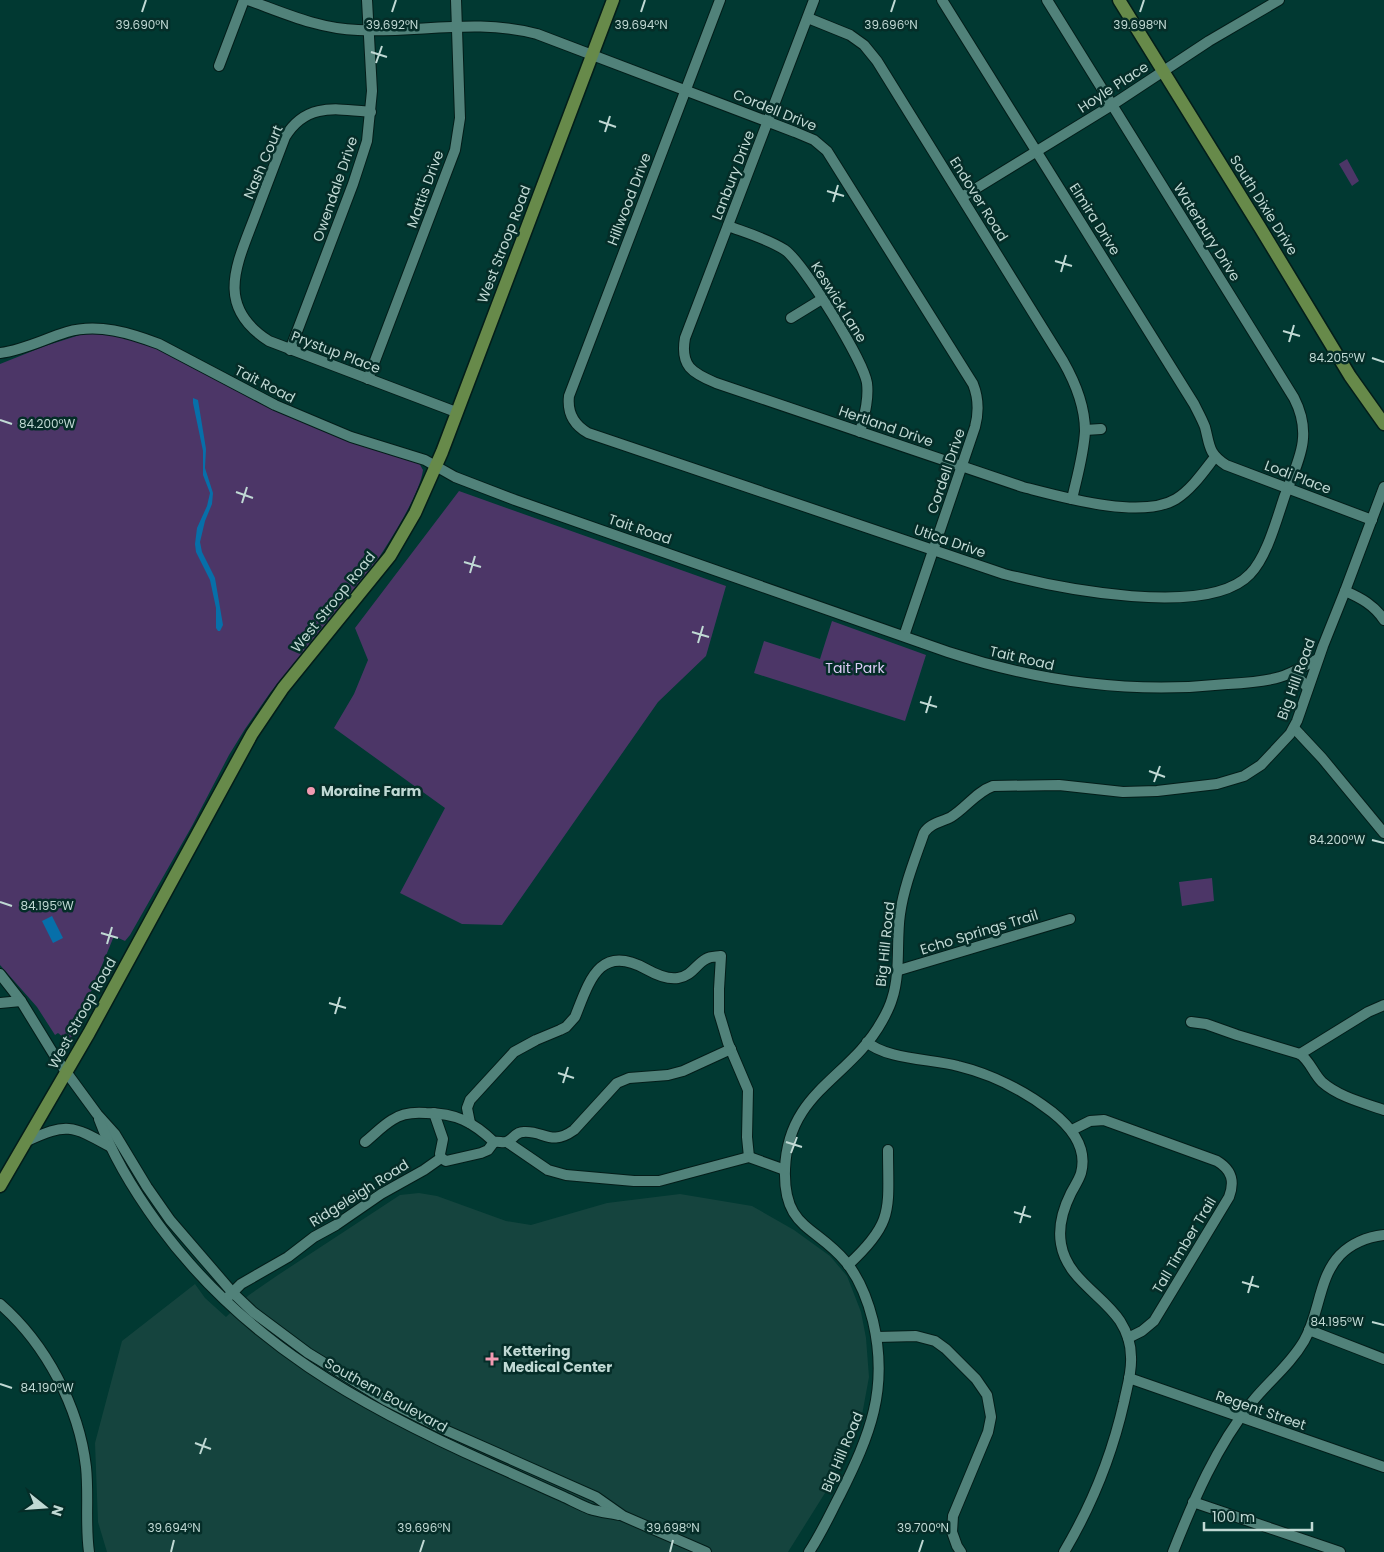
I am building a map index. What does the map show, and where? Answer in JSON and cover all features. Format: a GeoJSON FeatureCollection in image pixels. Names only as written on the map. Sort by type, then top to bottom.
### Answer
{"type":"FeatureCollection","features":[{"type":"Feature","properties":{"kind":"main road","name":"West Stroop Road"},"geometry":{"type":"LineString","coordinates":[[0,1186],[66,1072],[252,734],[283,688],[390,556],[415,513],[436,466],[613,0]]}},
{"type":"Feature","properties":{"kind":"main road","name":"South Dixie Drive"},"geometry":{"type":"LineString","coordinates":[[1119,0],[1350,376],[1384,424]]}},
{"type":"Feature","properties":{"kind":"street","name":"Cordell Drive"},"geometry":{"type":"LineString","coordinates":[[246,0],[309,23],[341,29],[369,30],[492,26],[522,30],[768,121],[814,140],[827,150],[973,384],[978,400],[977,418],[962,466],[904,636]]}},
{"type":"Feature","properties":{"kind":"street"},"geometry":{"type":"LineString","coordinates":[[219,66],[246,0]]}},
{"type":"Feature","properties":{"kind":"street","name":"Owendale Drive"},"geometry":{"type":"LineString","coordinates":[[290,350],[362,159],[367,141],[372,91],[367,0]]}},
{"type":"Feature","properties":{"kind":"street","name":"Mattis Drive"},"geometry":{"type":"LineString","coordinates":[[368,379],[455,150],[460,118],[456,0]]}},
{"type":"Feature","properties":{"kind":"street","name":"Hillwood Drive"},"geometry":{"type":"LineString","coordinates":[[568,409],[569,396],[576,375],[720,0]]}},
{"type":"Feature","properties":{"kind":"street","name":"Lanbury Drive"},"geometry":{"type":"LineString","coordinates":[[686,362],[684,355],[686,338],[814,0]]}},
{"type":"Feature","properties":{"kind":"street","name":"Elmira Drive"},"geometry":{"type":"LineString","coordinates":[[942,0],[1194,404],[1204,425],[1208,445],[1215,457]]}},
{"type":"Feature","properties":{"kind":"street","name":"Waterbury Drive"},"geometry":{"type":"LineString","coordinates":[[1047,0],[1298,407],[1304,429],[1304,442],[1288,488]]}},
{"type":"Feature","properties":{"kind":"street","name":"Hoyle Place"},"geometry":{"type":"LineString","coordinates":[[962,197],[1112,105],[1209,41],[1279,0]]}},
{"type":"Feature","properties":{"kind":"street","name":"Endover Road"},"geometry":{"type":"LineString","coordinates":[[808,18],[840,30],[864,45],[877,61],[1073,379],[1083,412],[1085,430],[1072,499]]}},
{"type":"Feature","properties":{"kind":"street","name":"Nash Court"},"geometry":{"type":"LineString","coordinates":[[234,288],[240,253],[289,130],[305,115],[324,109],[371,112]]}},
{"type":"Feature","properties":{"kind":"street","name":"Keswick Lane"},"geometry":{"type":"LineString","coordinates":[[728,226],[770,242],[787,252],[799,264],[853,351],[865,374],[868,397],[860,432]]}},
{"type":"Feature","properties":{"kind":"street","name":"Prystup Place"},"geometry":{"type":"LineString","coordinates":[[234,288],[240,310],[254,330],[269,341],[456,412]]}},
{"type":"Feature","properties":{"kind":"street"},"geometry":{"type":"LineString","coordinates":[[791,318],[822,300]]}},
{"type":"Feature","properties":{"kind":"street","name":"Tait Road"},"geometry":{"type":"LineString","coordinates":[[0,353],[32,346],[80,330],[103,329],[139,336],[173,351],[275,405],[319,425],[425,460],[455,477],[515,500],[971,660],[1008,669],[1073,682],[1107,686],[1164,688],[1210,686],[1268,680],[1294,673],[1318,659]]}},
{"type":"Feature","properties":{"kind":"street","name":"Hertland Drive"},"geometry":{"type":"LineString","coordinates":[[686,362],[698,376],[716,383],[1023,487],[1072,499],[1127,507],[1147,508],[1165,504],[1175,500],[1189,488],[1215,457]]}},
{"type":"Feature","properties":{"kind":"street","name":"Utica Drive"},"geometry":{"type":"LineString","coordinates":[[568,409],[577,425],[588,433],[1004,574],[1073,590],[1136,596],[1210,595],[1231,588],[1242,582],[1256,568],[1288,488]]}},
{"type":"Feature","properties":{"kind":"street"},"geometry":{"type":"LineString","coordinates":[[1085,430],[1101,429]]}},
{"type":"Feature","properties":{"kind":"street","name":"Lodi Place"},"geometry":{"type":"LineString","coordinates":[[1215,457],[1226,464],[1372,520]]}},
{"type":"Feature","properties":{"kind":"street","name":"Big Hill Road"},"geometry":{"type":"LineString","coordinates":[[809,1552],[844,1487],[868,1434],[874,1416],[879,1383],[879,1359],[877,1338],[870,1309],[848,1265],[793,1214],[788,1198],[785,1170],[788,1140],[801,1112],[830,1079],[867,1042],[882,1021],[892,1000],[903,896],[924,833],[931,825],[956,813],[985,789],[1000,785],[1059,785],[1123,792],[1157,792],[1217,784],[1253,771],[1271,756],[1294,728],[1318,659],[1384,488]]}},
{"type":"Feature","properties":{"kind":"street"},"geometry":{"type":"LineString","coordinates":[[1345,591],[1365,600],[1373,606],[1384,620]]}},
{"type":"Feature","properties":{"kind":"street"},"geometry":{"type":"LineString","coordinates":[[1294,673],[1308,688]]}},
{"type":"Feature","properties":{"kind":"street"},"geometry":{"type":"LineString","coordinates":[[1294,728],[1322,758],[1384,833]]}},
{"type":"Feature","properties":{"kind":"street","name":"Echo Springs Trail"},"geometry":{"type":"LineString","coordinates":[[896,971],[1070,919]]}},
{"type":"Feature","properties":{"kind":"street"},"geometry":{"type":"LineString","coordinates":[[470,1123],[467,1108],[470,1100],[514,1052],[560,1030],[571,1022],[575,1017],[591,978],[607,963],[630,962],[660,976],[679,978],[693,972],[709,957],[721,956],[719,1013],[748,1090],[747,1137],[749,1156]]}},
{"type":"Feature","properties":{"kind":"street","name":"Southern Boulevard"},"geometry":{"type":"LineString","coordinates":[[0,974],[21,1001],[66,1072],[97,1114],[115,1134],[147,1187],[170,1220],[232,1292],[253,1312],[308,1353],[385,1400],[445,1430],[596,1497],[623,1516]]}},
{"type":"Feature","properties":{"kind":"street"},"geometry":{"type":"LineString","coordinates":[[0,1003],[21,1001]]}},
{"type":"Feature","properties":{"kind":"street"},"geometry":{"type":"LineString","coordinates":[[1300,1054],[1368,1012],[1384,1005]]}},
{"type":"Feature","properties":{"kind":"street"},"geometry":{"type":"LineString","coordinates":[[1191,1022],[1206,1024],[1300,1054],[1306,1058],[1314,1073],[1327,1086],[1351,1098],[1384,1110]]}},
{"type":"Feature","properties":{"kind":"street"},"geometry":{"type":"LineString","coordinates":[[867,1042],[878,1050],[891,1054],[936,1061],[981,1073],[1026,1094],[1053,1112],[1072,1130],[1081,1150],[1082,1163],[1080,1175],[1063,1211],[1060,1232],[1062,1250],[1077,1277],[1112,1310],[1120,1321],[1128,1338],[1131,1356],[1129,1378],[1110,1456],[1066,1551]]}},
{"type":"Feature","properties":{"kind":"street"},"geometry":{"type":"LineString","coordinates":[[507,1142],[514,1134],[524,1131],[554,1138],[568,1135],[617,1083],[629,1078],[668,1076],[731,1049]]}},
{"type":"Feature","properties":{"kind":"street"},"geometry":{"type":"LineString","coordinates":[[365,1142],[393,1119],[414,1112],[434,1113],[452,1115],[470,1123],[484,1132],[494,1142],[507,1142],[555,1173],[634,1182],[659,1181],[749,1156],[785,1170]]}},
{"type":"Feature","properties":{"kind":"street"},"geometry":{"type":"LineString","coordinates":[[434,1113],[443,1140],[441,1158],[446,1161],[481,1153],[488,1150],[494,1142]]}},
{"type":"Feature","properties":{"kind":"street","name":"Southern Boulevard"},"geometry":{"type":"LineString","coordinates":[[97,1114],[109,1146],[142,1201],[182,1256],[225,1301],[266,1337],[301,1363],[389,1416],[407,1423],[453,1447],[591,1509],[623,1516],[706,1552]]}},
{"type":"Feature","properties":{"kind":"street","name":"Tall Timber Trail"},"geometry":{"type":"LineString","coordinates":[[1072,1130],[1097,1120],[1116,1124],[1218,1161],[1223,1164],[1232,1176],[1232,1190],[1229,1198],[1154,1321],[1142,1331],[1128,1338]]}},
{"type":"Feature","properties":{"kind":"street"},"geometry":{"type":"LineString","coordinates":[[27,1141],[55,1129],[66,1128],[91,1136],[109,1146]]}},
{"type":"Feature","properties":{"kind":"street"},"geometry":{"type":"LineString","coordinates":[[848,1265],[870,1245],[883,1224],[889,1194],[888,1150]]}},
{"type":"Feature","properties":{"kind":"street","name":"Ridgeleigh Road"},"geometry":{"type":"LineString","coordinates":[[225,1301],[241,1284],[288,1257],[314,1237],[441,1158]]}},
{"type":"Feature","properties":{"kind":"street"},"geometry":{"type":"LineString","coordinates":[[1173,1552],[1211,1464],[1240,1418],[1294,1356],[1309,1330],[1318,1306],[1324,1281],[1334,1263],[1347,1249],[1363,1239],[1384,1235]]}},
{"type":"Feature","properties":{"kind":"street"},"geometry":{"type":"LineString","coordinates":[[0,1304],[12,1314],[48,1362],[76,1420],[84,1450],[86,1469],[89,1552]]}},
{"type":"Feature","properties":{"kind":"street"},"geometry":{"type":"LineString","coordinates":[[1309,1330],[1384,1359]]}},
{"type":"Feature","properties":{"kind":"street"},"geometry":{"type":"LineString","coordinates":[[877,1338],[916,1336],[935,1341],[976,1379],[987,1395],[991,1417],[988,1432],[953,1516],[952,1532],[956,1546],[961,1552]]}},
{"type":"Feature","properties":{"kind":"street","name":"Regent Street"},"geometry":{"type":"LineString","coordinates":[[1129,1378],[1384,1467]]}},
{"type":"Feature","properties":{"kind":"street"},"geometry":{"type":"LineString","coordinates":[[1193,1502],[1340,1552]]}},
{"type":"Feature","properties":{"kind":"shaded area","name":"Kettering Medical Center"},"geometry":{"type":"Polygon","coordinates":[[[419,1193],[437,1196],[506,1221],[531,1225],[607,1203],[680,1194],[752,1206],[794,1230],[830,1256],[847,1276],[861,1312],[866,1338],[869,1377],[862,1415],[825,1493],[788,1552],[107,1552],[98,1522],[95,1443],[122,1341],[195,1284],[205,1298],[226,1317],[249,1295],[400,1195],[419,1193]]]}},
{"type":"Feature","properties":{"kind":"green space"},"geometry":{"type":"Polygon","coordinates":[[[1347,159],[1359,181],[1352,186],[1339,164],[1347,159]]]}},
{"type":"Feature","properties":{"kind":"green space"},"geometry":{"type":"Polygon","coordinates":[[[86,333],[106,333],[153,345],[189,364],[419,463],[423,470],[411,504],[376,562],[270,693],[245,729],[130,935],[125,941],[114,936],[70,1043],[58,1033],[55,1035],[37,1007],[0,965],[0,364],[45,346],[86,333]]]}},
{"type":"Feature","properties":{"kind":"green space"},"geometry":{"type":"Polygon","coordinates":[[[459,491],[726,586],[706,656],[658,702],[502,925],[462,924],[400,893],[445,808],[334,728],[354,694],[368,660],[355,628],[459,491]]]}},
{"type":"Feature","properties":{"kind":"green space","name":"Tait Park"},"geometry":{"type":"Polygon","coordinates":[[[832,621],[926,655],[905,721],[754,673],[764,641],[820,659],[832,621]]]}},
{"type":"Feature","properties":{"kind":"green space"},"geometry":{"type":"Polygon","coordinates":[[[1212,878],[1214,901],[1182,906],[1179,882],[1212,878]]]}},
{"type":"Feature","properties":{"kind":"water"},"geometry":{"type":"Polygon","coordinates":[[[193,398],[198,400],[206,449],[205,468],[213,493],[212,504],[205,521],[200,542],[202,552],[215,578],[223,625],[220,631],[216,628],[216,608],[210,580],[196,552],[195,544],[197,528],[207,506],[210,493],[203,475],[203,451],[193,398]]]}},
{"type":"Feature","properties":{"kind":"water"},"geometry":{"type":"Polygon","coordinates":[[[52,916],[63,938],[53,943],[42,921],[52,916]]]}},
{"type":"Feature","properties":{"kind":"place","name":"Moraine Farm"},"geometry":{"type":"Point","coordinates":[311,791]}},
{"type":"Feature","properties":{"kind":"place","name":"Kettering Medical Center"},"geometry":{"type":"Point","coordinates":[492,1359]}}]}
